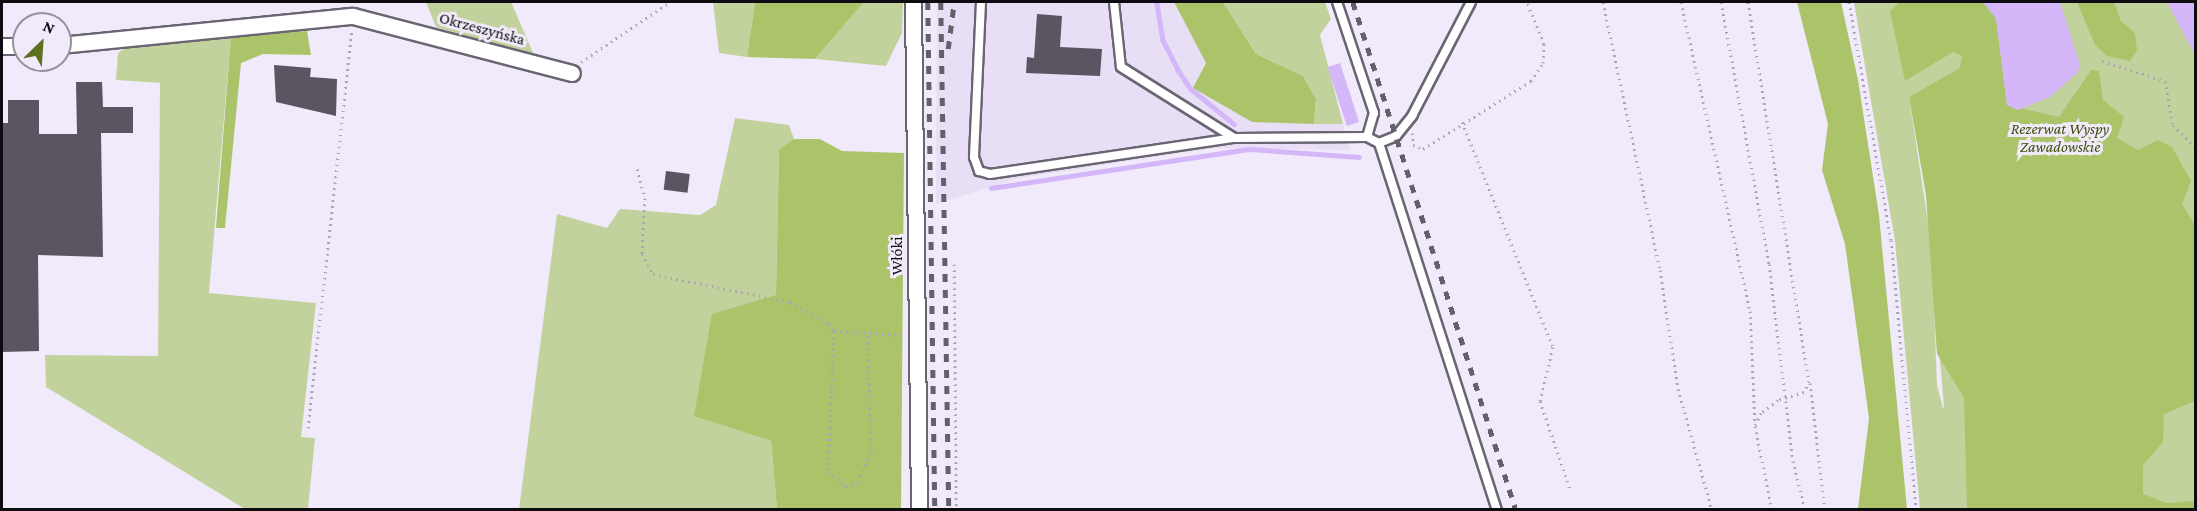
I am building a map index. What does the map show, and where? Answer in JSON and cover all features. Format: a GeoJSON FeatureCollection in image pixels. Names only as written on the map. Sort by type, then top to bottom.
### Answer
{"type":"FeatureCollection","features":[{"type":"Feature","properties":{"kind":"street","name":"Włóki"},"geometry":{"type":"LineString","coordinates":[[913,2],[915,336],[919,510]]}},
{"type":"Feature","properties":{"kind":"street","name":"Okrzeszyńska"},"geometry":{"type":"LineString","coordinates":[[72,44],[353,16],[572,73]]}},
{"type":"Feature","properties":{"kind":"lane"},"geometry":{"type":"LineString","coordinates":[[981,2],[974,157],[979,171],[990,174],[1234,138],[1367,137],[1379,143],[1497,510]]}},
{"type":"Feature","properties":{"kind":"lane"},"geometry":{"type":"LineString","coordinates":[[1114,2],[1121,67],[1234,138]]}},
{"type":"Feature","properties":{"kind":"lane"},"geometry":{"type":"LineString","coordinates":[[1336,2],[1374,113],[1367,137]]}},
{"type":"Feature","properties":{"kind":"lane"},"geometry":{"type":"LineString","coordinates":[[1379,143],[1396,136],[1412,116],[1471,2]]}},
{"type":"Feature","properties":{"kind":"path"},"geometry":{"type":"LineString","coordinates":[[572,73],[586,56],[670,2]]}},
{"type":"Feature","properties":{"kind":"path"},"geometry":{"type":"LineString","coordinates":[[1412,116],[1416,149],[1531,81],[1543,63],[1544,44],[1527,2]]}},
{"type":"Feature","properties":{"kind":"path"},"geometry":{"type":"LineString","coordinates":[[1603,2],[1660,270],[1678,388],[1712,510]]}},
{"type":"Feature","properties":{"kind":"path"},"geometry":{"type":"LineString","coordinates":[[1681,2],[1750,311],[1755,426],[1772,510]]}},
{"type":"Feature","properties":{"kind":"path"},"geometry":{"type":"LineString","coordinates":[[1721,2],[1769,264],[1786,399],[1805,510]]}},
{"type":"Feature","properties":{"kind":"path"},"geometry":{"type":"LineString","coordinates":[[1748,2],[1809,381],[1825,510]]}},
{"type":"Feature","properties":{"kind":"path"},"geometry":{"type":"LineString","coordinates":[[1849,2],[1890,240],[1916,510]]}},
{"type":"Feature","properties":{"kind":"path"},"geometry":{"type":"LineString","coordinates":[[308,428],[353,16]]}},
{"type":"Feature","properties":{"kind":"path"},"geometry":{"type":"LineString","coordinates":[[2102,61],[2161,78],[2169,88],[2164,103],[2173,125],[2196,148]]}},
{"type":"Feature","properties":{"kind":"path"},"geometry":{"type":"LineString","coordinates":[[1462,122],[1553,347],[1540,401],[1571,492]]}},
{"type":"Feature","properties":{"kind":"path"},"geometry":{"type":"LineString","coordinates":[[637,169],[645,198],[642,254],[653,273],[790,302],[816,314],[834,331],[915,336]]}},
{"type":"Feature","properties":{"kind":"path"},"geometry":{"type":"LineString","coordinates":[[954,264],[956,510]]}},
{"type":"Feature","properties":{"kind":"path"},"geometry":{"type":"LineString","coordinates":[[834,331],[828,472],[846,486],[858,482],[871,451],[868,333]]}},
{"type":"Feature","properties":{"kind":"path"},"geometry":{"type":"LineString","coordinates":[[1755,426],[1761,413],[1804,392],[1809,381]]}},
{"type":"Feature","properties":{"kind":"shaded area"},"geometry":{"type":"Polygon","coordinates":[[[937,2],[1223,2],[1252,122],[1343,124],[1350,150],[1213,148],[1020,178],[936,204],[937,2]]]}},
{"type":"Feature","properties":{"kind":"shaded area"},"geometry":{"type":"Polygon","coordinates":[[[1983,2],[2060,2],[2080,65],[2077,73],[2050,97],[2017,110],[2007,105],[1996,19],[1983,2]]]}},
{"type":"Feature","properties":{"kind":"shaded area"},"geometry":{"type":"Polygon","coordinates":[[[2167,2],[2195,2],[2195,55],[2167,2]]]}},
{"type":"Feature","properties":{"kind":"shaded area"},"geometry":{"type":"Polygon","coordinates":[[[1340,63],[1359,122],[1347,126],[1328,67],[1340,63]]]}},
{"type":"Feature","properties":{"kind":"green space"},"geometry":{"type":"Polygon","coordinates":[[[426,2],[511,2],[534,55],[436,27],[426,2]]]}},
{"type":"Feature","properties":{"kind":"green space"},"geometry":{"type":"Polygon","coordinates":[[[713,2],[755,2],[747,57],[719,53],[713,2]]]}},
{"type":"Feature","properties":{"kind":"green space"},"geometry":{"type":"Polygon","coordinates":[[[755,2],[864,2],[815,59],[747,57],[755,2]]]}},
{"type":"Feature","properties":{"kind":"green space"},"geometry":{"type":"Polygon","coordinates":[[[864,2],[903,2],[902,33],[886,66],[815,59],[864,2]]]}},
{"type":"Feature","properties":{"kind":"green space"},"geometry":{"type":"Polygon","coordinates":[[[1174,2],[1223,2],[1256,54],[1303,76],[1316,99],[1314,124],[1252,122],[1193,88],[1206,63],[1174,2]]]}},
{"type":"Feature","properties":{"kind":"green space"},"geometry":{"type":"Polygon","coordinates":[[[1223,2],[1325,2],[1331,19],[1320,35],[1343,124],[1314,124],[1316,99],[1303,76],[1256,54],[1223,2]]]}},
{"type":"Feature","properties":{"kind":"green space"},"geometry":{"type":"Polygon","coordinates":[[[1797,2],[1841,2],[1858,80],[1879,215],[1907,509],[1858,509],[1869,418],[1845,244],[1822,170],[1828,124],[1797,2]]]}},
{"type":"Feature","properties":{"kind":"green space","name":"Rezerwat Wyspy Zawadowskie"},"geometry":{"type":"Polygon","coordinates":[[[1854,2],[2195,2],[2195,509],[1920,509],[1895,241],[1854,2]],[[1911,96],[1909,97],[1928,222],[1927,164],[1911,96]],[[1933,280],[1937,385],[1943,408],[1944,407],[1933,280]]]}},
{"type":"Feature","properties":{"kind":"green space","name":"Rezerwat Wyspy Zawadowskie"},"geometry":{"type":"Polygon","coordinates":[[[1900,2],[1983,2],[1996,18],[2007,105],[2059,117],[2091,70],[2099,71],[2103,100],[2124,117],[2117,138],[2138,150],[2158,140],[2172,147],[2191,181],[2182,204],[2195,225],[2195,401],[2164,414],[2163,442],[2143,465],[2143,494],[2167,503],[2194,501],[2195,509],[1967,509],[1964,398],[1937,354],[1926,195],[1909,97],[1960,68],[1962,56],[1953,52],[1905,81],[1890,11],[1900,2]]]}},
{"type":"Feature","properties":{"kind":"green space"},"geometry":{"type":"Polygon","coordinates":[[[2077,2],[2114,2],[2121,21],[2135,33],[2137,50],[2130,61],[2107,56],[2095,45],[2077,2]]]}},
{"type":"Feature","properties":{"kind":"green space"},"geometry":{"type":"Polygon","coordinates":[[[307,31],[311,55],[263,54],[241,63],[225,228],[216,228],[231,36],[307,31]]]}},
{"type":"Feature","properties":{"kind":"green space"},"geometry":{"type":"Polygon","coordinates":[[[231,36],[209,293],[316,303],[301,437],[315,438],[308,509],[245,509],[46,387],[45,355],[158,356],[160,83],[116,80],[118,53],[130,45],[231,36]]]}},
{"type":"Feature","properties":{"kind":"green space"},"geometry":{"type":"Polygon","coordinates":[[[735,118],[789,125],[794,139],[779,151],[776,295],[695,416],[771,441],[777,509],[519,510],[557,214],[607,228],[620,209],[700,215],[716,205],[735,118]]]}},
{"type":"Feature","properties":{"kind":"green space"},"geometry":{"type":"Polygon","coordinates":[[[794,139],[820,139],[842,151],[904,153],[901,509],[777,509],[771,441],[694,416],[712,314],[776,295],[779,150],[794,139]]]}},
{"type":"Feature","properties":{"kind":"building"},"geometry":{"type":"Polygon","coordinates":[[[1037,14],[1062,16],[1060,47],[1102,49],[1100,76],[1026,73],[1027,57],[1034,58],[1037,14]]]}},
{"type":"Feature","properties":{"kind":"building"},"geometry":{"type":"Polygon","coordinates":[[[274,65],[311,68],[310,77],[337,79],[336,116],[276,102],[274,65]]]}},
{"type":"Feature","properties":{"kind":"building"},"geometry":{"type":"Polygon","coordinates":[[[76,82],[102,82],[103,107],[133,107],[133,133],[101,133],[103,257],[38,255],[39,351],[2,352],[2,123],[8,123],[8,100],[39,100],[39,134],[77,134],[76,82]]]}},
{"type":"Feature","properties":{"kind":"building"},"geometry":{"type":"Polygon","coordinates":[[[666,171],[690,174],[688,193],[664,190],[666,171]]]}},
{"type":"Feature","properties":{"kind":"waterway"},"geometry":{"type":"LineString","coordinates":[[1157,3],[1163,40],[1178,70],[1190,88],[1234,124]]}},
{"type":"Feature","properties":{"kind":"waterway"},"geometry":{"type":"LineString","coordinates":[[991,188],[1250,149],[1359,157]]}},
{"type":"Feature","properties":{"kind":"railway"},"geometry":{"type":"LineString","coordinates":[[928,2],[935,510]]}},
{"type":"Feature","properties":{"kind":"railway"},"geometry":{"type":"LineString","coordinates":[[941,2],[949,510]]}},
{"type":"Feature","properties":{"kind":"railway"},"geometry":{"type":"LineString","coordinates":[[948,49],[954,2]]}},
{"type":"Feature","properties":{"kind":"railway"},"geometry":{"type":"LineString","coordinates":[[1353,2],[1516,510]]}}]}
